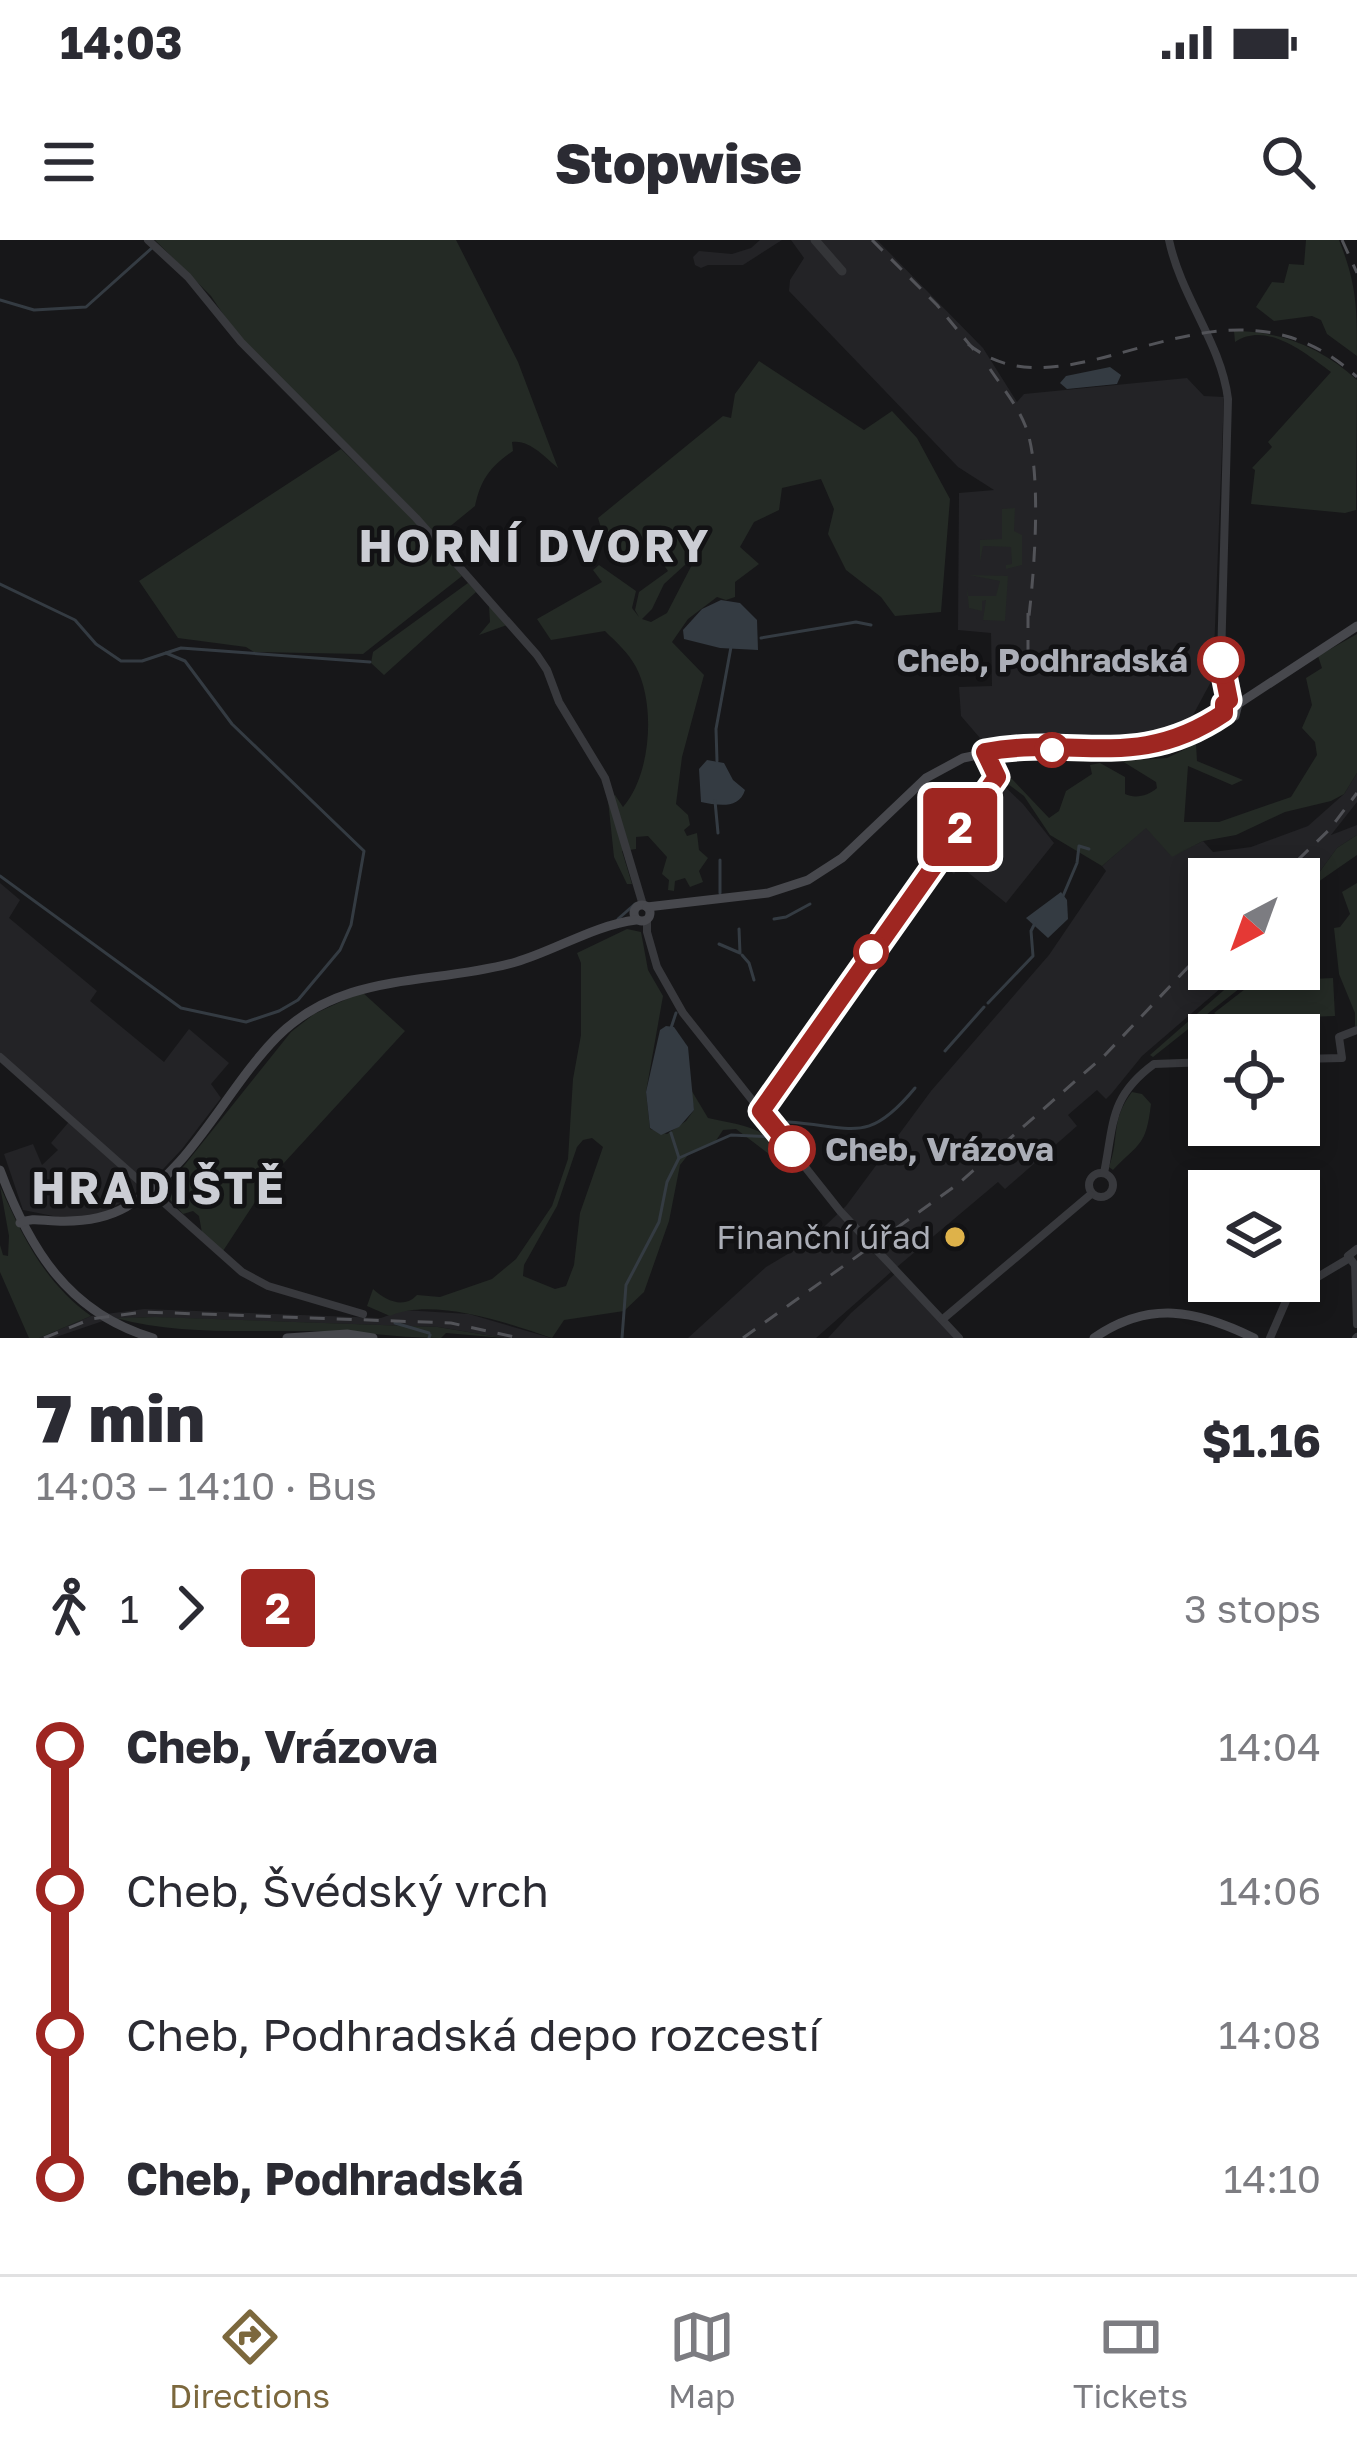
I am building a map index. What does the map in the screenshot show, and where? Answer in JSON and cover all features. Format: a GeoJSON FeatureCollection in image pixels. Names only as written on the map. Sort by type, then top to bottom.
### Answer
{"type":"FeatureCollection","features":[{"type":"Feature","properties":{"kind":"main road"},"geometry":{"type":"LineString","coordinates":[[20,1223],[102,1217],[130,1205],[176,1164],[271,1044],[313,1009],[370,985],[509,964],[665,907],[768,893],[808,880],[842,858],[926,778],[954,762],[985,752],[1141,748],[1179,738],[1224,713],[1224,704],[1357,626]]}},
{"type":"Feature","properties":{"kind":"main road"},"geometry":{"type":"LineString","coordinates":[[0,1170],[20,1223],[49,1270],[88,1307],[153,1338]]}},
{"type":"Feature","properties":{"kind":"main road"},"geometry":{"type":"LineString","coordinates":[[1094,1338],[1142,1316],[1188,1312],[1254,1338]]}},
{"type":"Feature","properties":{"kind":"main road"},"geometry":{"type":"LineString","coordinates":[[287,1338],[347,1334],[374,1338]]}},
{"type":"Feature","properties":{"kind":"street"},"geometry":{"type":"LineString","coordinates":[[148,240],[188,277],[241,342],[416,518],[537,655],[605,778],[642,914],[670,994],[840,1211],[959,1338]]}},
{"type":"Feature","properties":{"kind":"street"},"geometry":{"type":"LineString","coordinates":[[1169,240],[1185,293],[1220,364],[1228,411],[1221,668],[1234,702]]}},
{"type":"Feature","properties":{"kind":"street"},"geometry":{"type":"LineString","coordinates":[[1320,1059],[1342,1058],[1339,1037],[1357,1030]]}},
{"type":"Feature","properties":{"kind":"street"},"geometry":{"type":"LineString","coordinates":[[0,1057],[250,1278],[363,1314]]}},
{"type":"Feature","properties":{"kind":"street"},"geometry":{"type":"LineString","coordinates":[[1090,1195],[1090,1182],[1104,1173],[1112,1119],[1124,1093],[1154,1064],[1188,1063]]}},
{"type":"Feature","properties":{"kind":"street"},"geometry":{"type":"LineString","coordinates":[[943,1319],[1090,1195],[1102,1197],[1112,1188],[1113,1176],[1104,1173]]}},
{"type":"Feature","properties":{"kind":"street"},"geometry":{"type":"LineString","coordinates":[[1357,1249],[1351,1251],[1357,1324]]}},
{"type":"Feature","properties":{"kind":"street"},"geometry":{"type":"LineString","coordinates":[[1270,1338],[1288,1294],[1354,1263]]}},
{"type":"Feature","properties":{"kind":"shaded area"},"geometry":{"type":"Polygon","coordinates":[[[155,240],[456,240],[518,362],[558,468],[531,446],[512,442],[513,451],[488,474],[475,506],[437,537],[235,332],[211,296],[155,240]]]}},
{"type":"Feature","properties":{"kind":"shaded area"},"geometry":{"type":"Polygon","coordinates":[[[760,240],[782,240],[743,265],[695,265],[693,257],[699,251],[732,254],[760,240]]]}},
{"type":"Feature","properties":{"kind":"shaded area"},"geometry":{"type":"Polygon","coordinates":[[[791,240],[877,240],[983,348],[1017,402],[1024,394],[1187,378],[1204,396],[1224,397],[1213,678],[1193,715],[1172,733],[1141,745],[986,745],[961,716],[959,687],[992,686],[991,633],[958,630],[959,493],[994,490],[958,467],[789,291],[790,280],[804,258],[791,240]]]}},
{"type":"Feature","properties":{"kind":"shaded area"},"geometry":{"type":"Polygon","coordinates":[[[1306,240],[1339,240],[1355,297],[1357,356],[1327,334],[1321,320],[1312,316],[1274,321],[1256,307],[1272,282],[1284,283],[1289,264],[1304,265],[1306,240]]]}},
{"type":"Feature","properties":{"kind":"shaded area"},"geometry":{"type":"Polygon","coordinates":[[[1234,331],[1268,334],[1300,344],[1357,380],[1356,510],[1345,513],[1251,504],[1252,468],[1272,447],[1268,442],[1331,372],[1273,337],[1247,336],[1235,342],[1234,331]]]}},
{"type":"Feature","properties":{"kind":"shaded area"},"geometry":{"type":"Polygon","coordinates":[[[759,361],[864,430],[892,411],[917,438],[950,499],[941,612],[895,616],[881,597],[846,570],[828,534],[834,509],[821,479],[782,488],[779,510],[754,522],[740,547],[759,564],[735,582],[735,597],[717,597],[688,619],[672,642],[704,675],[682,757],[676,804],[688,815],[687,836],[697,833],[699,850],[708,858],[699,871],[703,882],[690,887],[685,878],[675,881],[674,891],[668,890],[669,880],[662,874],[667,857],[648,836],[636,837],[636,849],[622,851],[632,884],[627,884],[614,857],[608,800],[615,795],[623,807],[640,777],[648,739],[642,683],[629,657],[605,631],[551,640],[537,619],[602,582],[593,570],[599,565],[636,591],[632,608],[639,617],[635,610],[639,592],[668,571],[663,557],[645,542],[625,557],[602,531],[598,518],[723,416],[731,418],[735,394],[759,361]],[[698,553],[664,584],[642,619],[651,622],[667,613],[698,553]]]}},
{"type":"Feature","properties":{"kind":"shaded area"},"geometry":{"type":"Polygon","coordinates":[[[1110,367],[1121,375],[1117,384],[1067,389],[1060,383],[1066,376],[1110,367]]]}},
{"type":"Feature","properties":{"kind":"shaded area"},"geometry":{"type":"Polygon","coordinates":[[[341,449],[407,513],[462,576],[363,654],[254,652],[178,638],[139,581],[341,449]]]}},
{"type":"Feature","properties":{"kind":"shaded area"},"geometry":{"type":"Polygon","coordinates":[[[1015,508],[1014,531],[1022,535],[1022,565],[1006,569],[1012,564],[1011,547],[983,546],[980,562],[980,540],[1002,539],[1002,509],[1015,508]]]}},
{"type":"Feature","properties":{"kind":"shaded area"},"geometry":{"type":"Polygon","coordinates":[[[969,575],[1008,576],[1005,621],[983,620],[986,600],[982,611],[969,608],[968,596],[996,596],[1000,581],[969,575]]]}},
{"type":"Feature","properties":{"kind":"shaded area"},"geometry":{"type":"Polygon","coordinates":[[[468,583],[507,625],[479,635],[490,622],[489,606],[476,592],[384,675],[371,663],[373,652],[468,583]]]}},
{"type":"Feature","properties":{"kind":"shaded area"},"geometry":{"type":"Polygon","coordinates":[[[721,600],[740,603],[757,620],[758,650],[720,648],[684,639],[683,630],[702,609],[721,600]]]}},
{"type":"Feature","properties":{"kind":"shaded area"},"geometry":{"type":"Polygon","coordinates":[[[1357,634],[1357,773],[1344,794],[1331,801],[1285,812],[1172,857],[1146,828],[1102,866],[1050,835],[1024,796],[1004,781],[1004,776],[1012,779],[1049,818],[1059,811],[1066,791],[1092,774],[1090,765],[1100,763],[1125,777],[1125,794],[1141,796],[1157,788],[1156,782],[1122,761],[1167,758],[1196,744],[1197,761],[1243,780],[1232,785],[1188,766],[1184,822],[1219,822],[1291,797],[1317,755],[1315,742],[1302,728],[1312,705],[1306,678],[1322,668],[1318,656],[1357,634]]]}},
{"type":"Feature","properties":{"kind":"shaded area"},"geometry":{"type":"Polygon","coordinates":[[[707,760],[724,763],[745,790],[738,801],[727,805],[701,802],[699,769],[707,760]]]}},
{"type":"Feature","properties":{"kind":"shaded area"},"geometry":{"type":"Polygon","coordinates":[[[1357,773],[1357,802],[1331,835],[1357,825],[1357,835],[1337,848],[1320,871],[1320,858],[1188,858],[1188,990],[1219,990],[1142,1056],[1106,1099],[1097,1090],[1068,1115],[1077,1126],[1005,1189],[998,1182],[897,1267],[876,1254],[891,1272],[816,1338],[688,1338],[766,1267],[808,1242],[846,1206],[931,1091],[1049,955],[1106,871],[1102,866],[1146,827],[1172,856],[1203,841],[1213,852],[1251,847],[1308,826],[1344,794],[1357,773]]]}},
{"type":"Feature","properties":{"kind":"shaded area"},"geometry":{"type":"Polygon","coordinates":[[[999,781],[1054,843],[1006,903],[960,866],[954,874],[940,861],[999,781]]]}},
{"type":"Feature","properties":{"kind":"shaded area"},"geometry":{"type":"Polygon","coordinates":[[[1357,835],[1357,855],[1320,881],[1320,871],[1337,848],[1357,835]]]}},
{"type":"Feature","properties":{"kind":"shaded area"},"geometry":{"type":"Polygon","coordinates":[[[0,883],[20,900],[9,918],[97,991],[90,1001],[164,1062],[189,1029],[229,1063],[211,1084],[221,1098],[182,1149],[149,1184],[101,1215],[63,1218],[23,1210],[4,1154],[33,1144],[42,1165],[58,1150],[51,1143],[73,1117],[0,1054],[0,883]]]}},
{"type":"Feature","properties":{"kind":"shaded area"},"geometry":{"type":"Polygon","coordinates":[[[1357,883],[1355,1026],[1355,1013],[1339,974],[1334,928],[1350,914],[1342,892],[1357,883]]]}},
{"type":"Feature","properties":{"kind":"shaded area"},"geometry":{"type":"Polygon","coordinates":[[[1061,892],[1067,900],[1068,919],[1048,938],[1026,918],[1061,892]]]}},
{"type":"Feature","properties":{"kind":"shaded area"},"geometry":{"type":"Polygon","coordinates":[[[627,929],[641,932],[648,970],[663,996],[646,1092],[650,1129],[667,1134],[686,1121],[694,1110],[690,1088],[708,1118],[761,1133],[782,1155],[769,1154],[736,1129],[723,1130],[715,1142],[688,1155],[680,1165],[669,1221],[644,1292],[624,1311],[564,1320],[552,1338],[471,1314],[427,1309],[390,1316],[367,1306],[373,1289],[401,1302],[417,1295],[440,1297],[492,1279],[516,1259],[552,1206],[568,1159],[581,1035],[577,953],[627,929]],[[592,1138],[577,1147],[557,1206],[524,1265],[523,1276],[555,1289],[566,1286],[574,1265],[580,1213],[603,1147],[592,1138]]]}},
{"type":"Feature","properties":{"kind":"shaded area"},"geometry":{"type":"Polygon","coordinates":[[[1333,978],[1335,1016],[1214,1013],[1244,990],[1320,990],[1320,979],[1333,978]]]}},
{"type":"Feature","properties":{"kind":"shaded area"},"geometry":{"type":"Polygon","coordinates":[[[1224,990],[1238,990],[1207,1014],[1197,1014],[1224,990]]]}},
{"type":"Feature","properties":{"kind":"shaded area"},"geometry":{"type":"Polygon","coordinates":[[[362,992],[405,1031],[272,1176],[223,1251],[202,1233],[199,1216],[193,1211],[183,1214],[163,1192],[291,1032],[314,1014],[362,992]]]}},
{"type":"Feature","properties":{"kind":"shaded area"},"geometry":{"type":"Polygon","coordinates":[[[1188,1022],[1188,1029],[1150,1055],[1188,1022]]]}},
{"type":"Feature","properties":{"kind":"shaded area"},"geometry":{"type":"Polygon","coordinates":[[[674,1027],[688,1047],[694,1110],[679,1127],[661,1135],[650,1128],[646,1092],[660,1030],[674,1027]]]}},
{"type":"Feature","properties":{"kind":"shaded area"},"geometry":{"type":"Polygon","coordinates":[[[1132,1092],[1142,1094],[1151,1104],[1147,1128],[1113,1170],[1109,1167],[1118,1121],[1132,1092]]]}},
{"type":"Feature","properties":{"kind":"shaded area"},"geometry":{"type":"Polygon","coordinates":[[[0,1186],[48,1273],[91,1316],[29,1338],[0,1272],[0,1245],[8,1256],[9,1236],[0,1186]]]}},
{"type":"Feature","properties":{"kind":"shaded area"},"geometry":{"type":"Polygon","coordinates":[[[895,1274],[955,1338],[828,1338],[851,1313],[895,1274]]]}},
{"type":"Feature","properties":{"kind":"shaded area"},"geometry":{"type":"Polygon","coordinates":[[[144,1309],[381,1318],[403,1310],[469,1314],[551,1338],[504,1338],[438,1327],[144,1317],[103,1321],[39,1338],[91,1316],[144,1309]]]}},
{"type":"Feature","properties":{"kind":"shaded area"},"geometry":{"type":"Polygon","coordinates":[[[116,1318],[438,1327],[504,1338],[200,1330],[116,1318]]]}},
{"type":"Feature","properties":{"kind":"waterway"},"geometry":{"type":"LineString","coordinates":[[0,300],[34,310],[86,307],[153,247]]}},
{"type":"Feature","properties":{"kind":"waterway"},"geometry":{"type":"LineString","coordinates":[[0,584],[75,620],[96,644],[121,661],[142,661],[181,648],[370,662]]}},
{"type":"Feature","properties":{"kind":"waterway"},"geometry":{"type":"LineString","coordinates":[[761,638],[856,622],[871,625]]}},
{"type":"Feature","properties":{"kind":"waterway"},"geometry":{"type":"LineString","coordinates":[[717,761],[716,729],[731,647]]}},
{"type":"Feature","properties":{"kind":"waterway"},"geometry":{"type":"LineString","coordinates":[[0,876],[181,1008],[246,1022],[279,1011],[298,1000],[340,950],[351,925],[364,851],[232,724],[185,661],[166,653]]}},
{"type":"Feature","properties":{"kind":"waterway"},"geometry":{"type":"LineString","coordinates":[[715,801],[718,833]]}},
{"type":"Feature","properties":{"kind":"waterway"},"geometry":{"type":"LineString","coordinates":[[1063,896],[1079,846],[1089,849]]}},
{"type":"Feature","properties":{"kind":"waterway"},"geometry":{"type":"LineString","coordinates":[[720,860],[720,893]]}},
{"type":"Feature","properties":{"kind":"waterway"},"geometry":{"type":"LineString","coordinates":[[618,919],[635,904]]}},
{"type":"Feature","properties":{"kind":"waterway"},"geometry":{"type":"LineString","coordinates":[[774,919],[810,904]]}},
{"type":"Feature","properties":{"kind":"waterway"},"geometry":{"type":"LineString","coordinates":[[988,1003],[1033,956],[1035,923]]}},
{"type":"Feature","properties":{"kind":"waterway"},"geometry":{"type":"LineString","coordinates":[[719,944],[740,953],[739,929]]}},
{"type":"Feature","properties":{"kind":"waterway"},"geometry":{"type":"LineString","coordinates":[[742,955],[754,980]]}},
{"type":"Feature","properties":{"kind":"waterway"},"geometry":{"type":"LineString","coordinates":[[945,1051],[984,1007]]}},
{"type":"Feature","properties":{"kind":"waterway"},"geometry":{"type":"LineString","coordinates":[[671,1028],[676,1013]]}},
{"type":"Feature","properties":{"kind":"waterway"},"geometry":{"type":"LineString","coordinates":[[788,1122],[844,1128],[871,1125],[915,1088]]}},
{"type":"Feature","properties":{"kind":"waterway"},"geometry":{"type":"LineString","coordinates":[[622,1338],[626,1285],[659,1222],[667,1182],[679,1158],[671,1133]]}},
{"type":"Feature","properties":{"kind":"waterway"},"geometry":{"type":"LineString","coordinates":[[679,1158],[731,1135],[772,1137]]}},
{"type":"Feature","properties":{"kind":"waterway"},"geometry":{"type":"LineString","coordinates":[[395,1323],[429,1333]]}},
{"type":"Feature","properties":{"kind":"taxiway"},"geometry":{"type":"LineString","coordinates":[[815,240],[842,271]]}},
{"type":"Feature","properties":{"kind":"railway"},"geometry":{"type":"LineString","coordinates":[[872,240],[937,305],[978,355]]}},
{"type":"Feature","properties":{"kind":"railway"},"geometry":{"type":"LineString","coordinates":[[1342,240],[1357,273]]}},
{"type":"Feature","properties":{"kind":"railway"},"geometry":{"type":"LineString","coordinates":[[968,344],[1009,364],[1054,367],[1202,333],[1253,330],[1306,343],[1357,377]]}},
{"type":"Feature","properties":{"kind":"railway"},"geometry":{"type":"LineString","coordinates":[[990,369],[1018,410],[1031,444],[1036,523],[1028,624]]}},
{"type":"Feature","properties":{"kind":"railway"},"geometry":{"type":"LineString","coordinates":[[1028,607],[1028,655]]}},
{"type":"Feature","properties":{"kind":"railway"},"geometry":{"type":"LineString","coordinates":[[1300,858],[1357,793]]}},
{"type":"Feature","properties":{"kind":"railway"},"geometry":{"type":"LineString","coordinates":[[743,1338],[958,1184],[1105,1055],[1188,967]]}},
{"type":"Feature","properties":{"kind":"railway"},"geometry":{"type":"LineString","coordinates":[[44,1338],[91,1319],[144,1312],[451,1323],[519,1338]]}},
{"type":"Feature","properties":{"kind":"bus line","name":"2"},"geometry":{"type":"LineString","coordinates":[[792,1149],[761,1111],[997,777],[985,752],[1130,750],[1179,738],[1224,713],[1229,700],[1221,660]]}},
{"type":"Feature","properties":{"kind":"place","name":"Cheb, Podhradská"},"geometry":{"type":"Point","coordinates":[1221,660]}},
{"type":"Feature","properties":{"kind":"place","name":"Cheb, Vrázova"},"geometry":{"type":"Point","coordinates":[792,1149]}},
{"type":"Feature","properties":{"kind":"place","name":"Finanční úřad"},"geometry":{"type":"Point","coordinates":[955,1237]}},
{"type":"Feature","properties":{"kind":"district","name":"HORNÍ DVORY"},"geometry":{"type":"Point","coordinates":[535,546]}},
{"type":"Feature","properties":{"kind":"district","name":"HRADIŠTĚ"},"geometry":{"type":"Point","coordinates":[159,1188]}}]}
